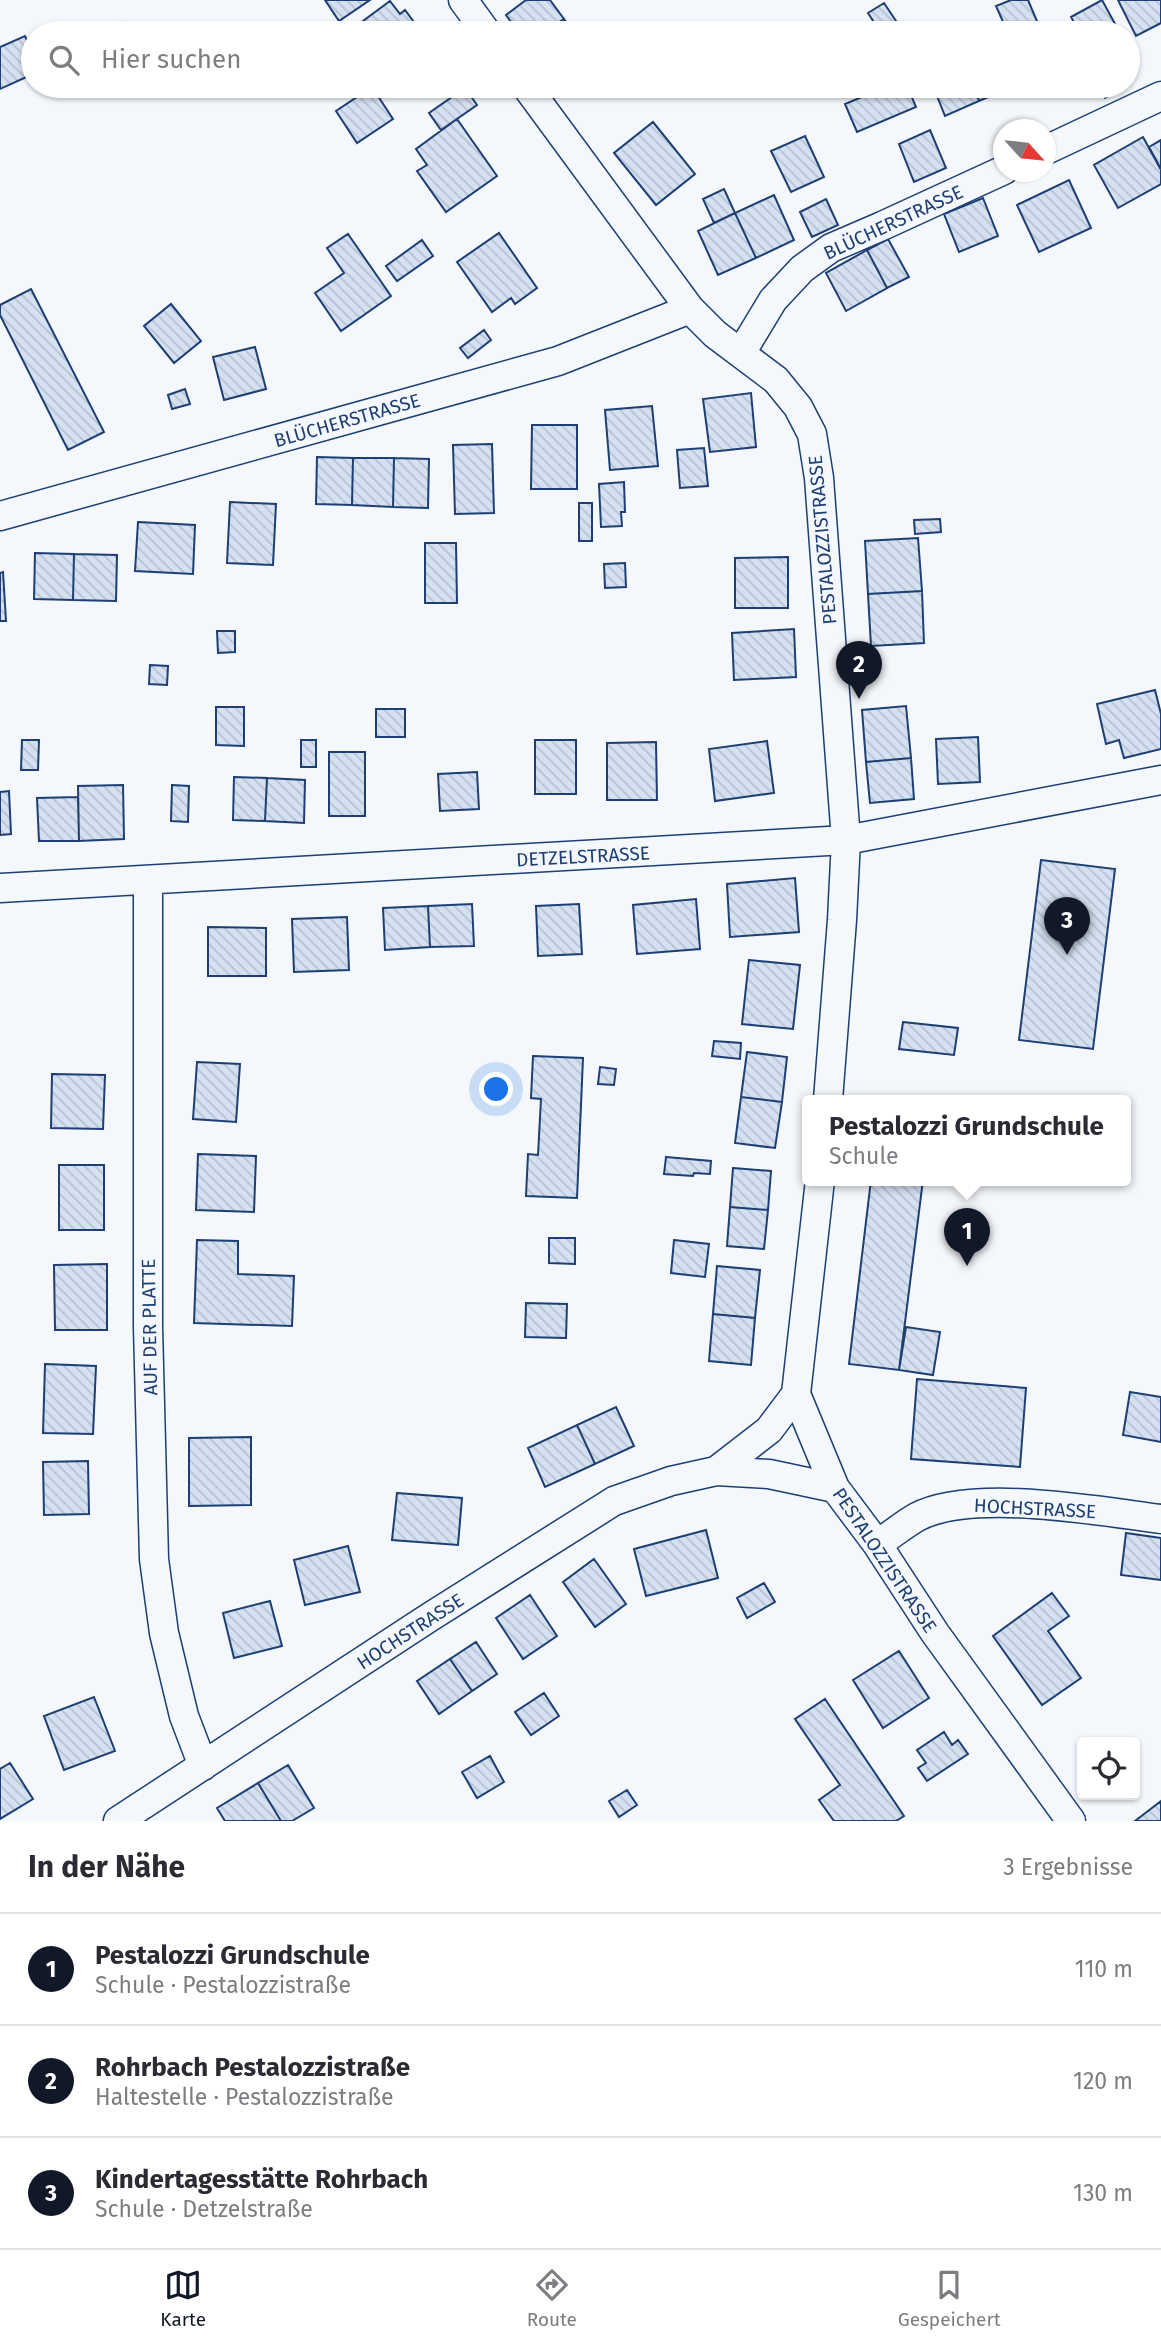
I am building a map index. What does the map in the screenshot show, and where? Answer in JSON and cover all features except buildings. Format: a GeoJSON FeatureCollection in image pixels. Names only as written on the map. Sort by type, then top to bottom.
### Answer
{"type":"FeatureCollection","features":[{"type":"Feature","properties":{"kind":"street"},"geometry":{"type":"LineString","coordinates":[[463,0],[478,21]]}},
{"type":"Feature","properties":{"kind":"street"},"geometry":{"type":"LineString","coordinates":[[1056,145],[1161,96]]}},
{"type":"Feature","properties":{"kind":"street","name":"PESTALOZZISTRASSE"},"geometry":{"type":"LineString","coordinates":[[535,98],[690,309],[715,334],[776,380],[798,407],[812,434],[819,478],[846,840],[828,1095]]}},
{"type":"Feature","properties":{"kind":"street","name":"BLÜCHERSTRASSE"},"geometry":{"type":"LineString","coordinates":[[741,353],[773,300],[802,270],[831,248],[993,175]]}},
{"type":"Feature","properties":{"kind":"street","name":"BLÜCHERSTRASSE"},"geometry":{"type":"LineString","coordinates":[[0,516],[558,361],[690,309]]}},
{"type":"Feature","properties":{"kind":"street","name":"DETZELSTRASSE"},"geometry":{"type":"LineString","coordinates":[[0,888],[846,840],[1161,780]]}},
{"type":"Feature","properties":{"kind":"street","name":"AUF DER PLATTE"},"geometry":{"type":"LineString","coordinates":[[148,881],[148,1327],[154,1559],[164,1633],[184,1716],[203,1766]]}},
{"type":"Feature","properties":{"kind":"street","name":"PESTALOZZISTRASSE"},"geometry":{"type":"LineString","coordinates":[[819,1186],[796,1394],[835,1488],[877,1544],[935,1633],[1071,1821]]}},
{"type":"Feature","properties":{"kind":"street","name":"HOCHSTRASSE"},"geometry":{"type":"LineString","coordinates":[[716,1471],[769,1430],[796,1394]]}},
{"type":"Feature","properties":{"kind":"street","name":"HOCHSTRASSE"},"geometry":{"type":"LineString","coordinates":[[118,1821],[430,1617],[614,1501],[671,1481],[716,1471],[769,1475],[835,1488]]}},
{"type":"Feature","properties":{"kind":"street","name":"HOCHSTRASSE"},"geometry":{"type":"LineString","coordinates":[[877,1544],[918,1516],[957,1504],[1005,1503],[1161,1519]]}},
{"type":"Feature","properties":{"kind":"place","name":"Rohrbach Pestalozzistraße"},"geometry":{"type":"Point","coordinates":[859,699]}},
{"type":"Feature","properties":{"kind":"place","name":"Kindertagesstätte Rohrbach"},"geometry":{"type":"Point","coordinates":[1067,955]}},
{"type":"Feature","properties":{"kind":"place","name":"Pestalozzi Grundschule"},"geometry":{"type":"Point","coordinates":[967,1266]}}]}
